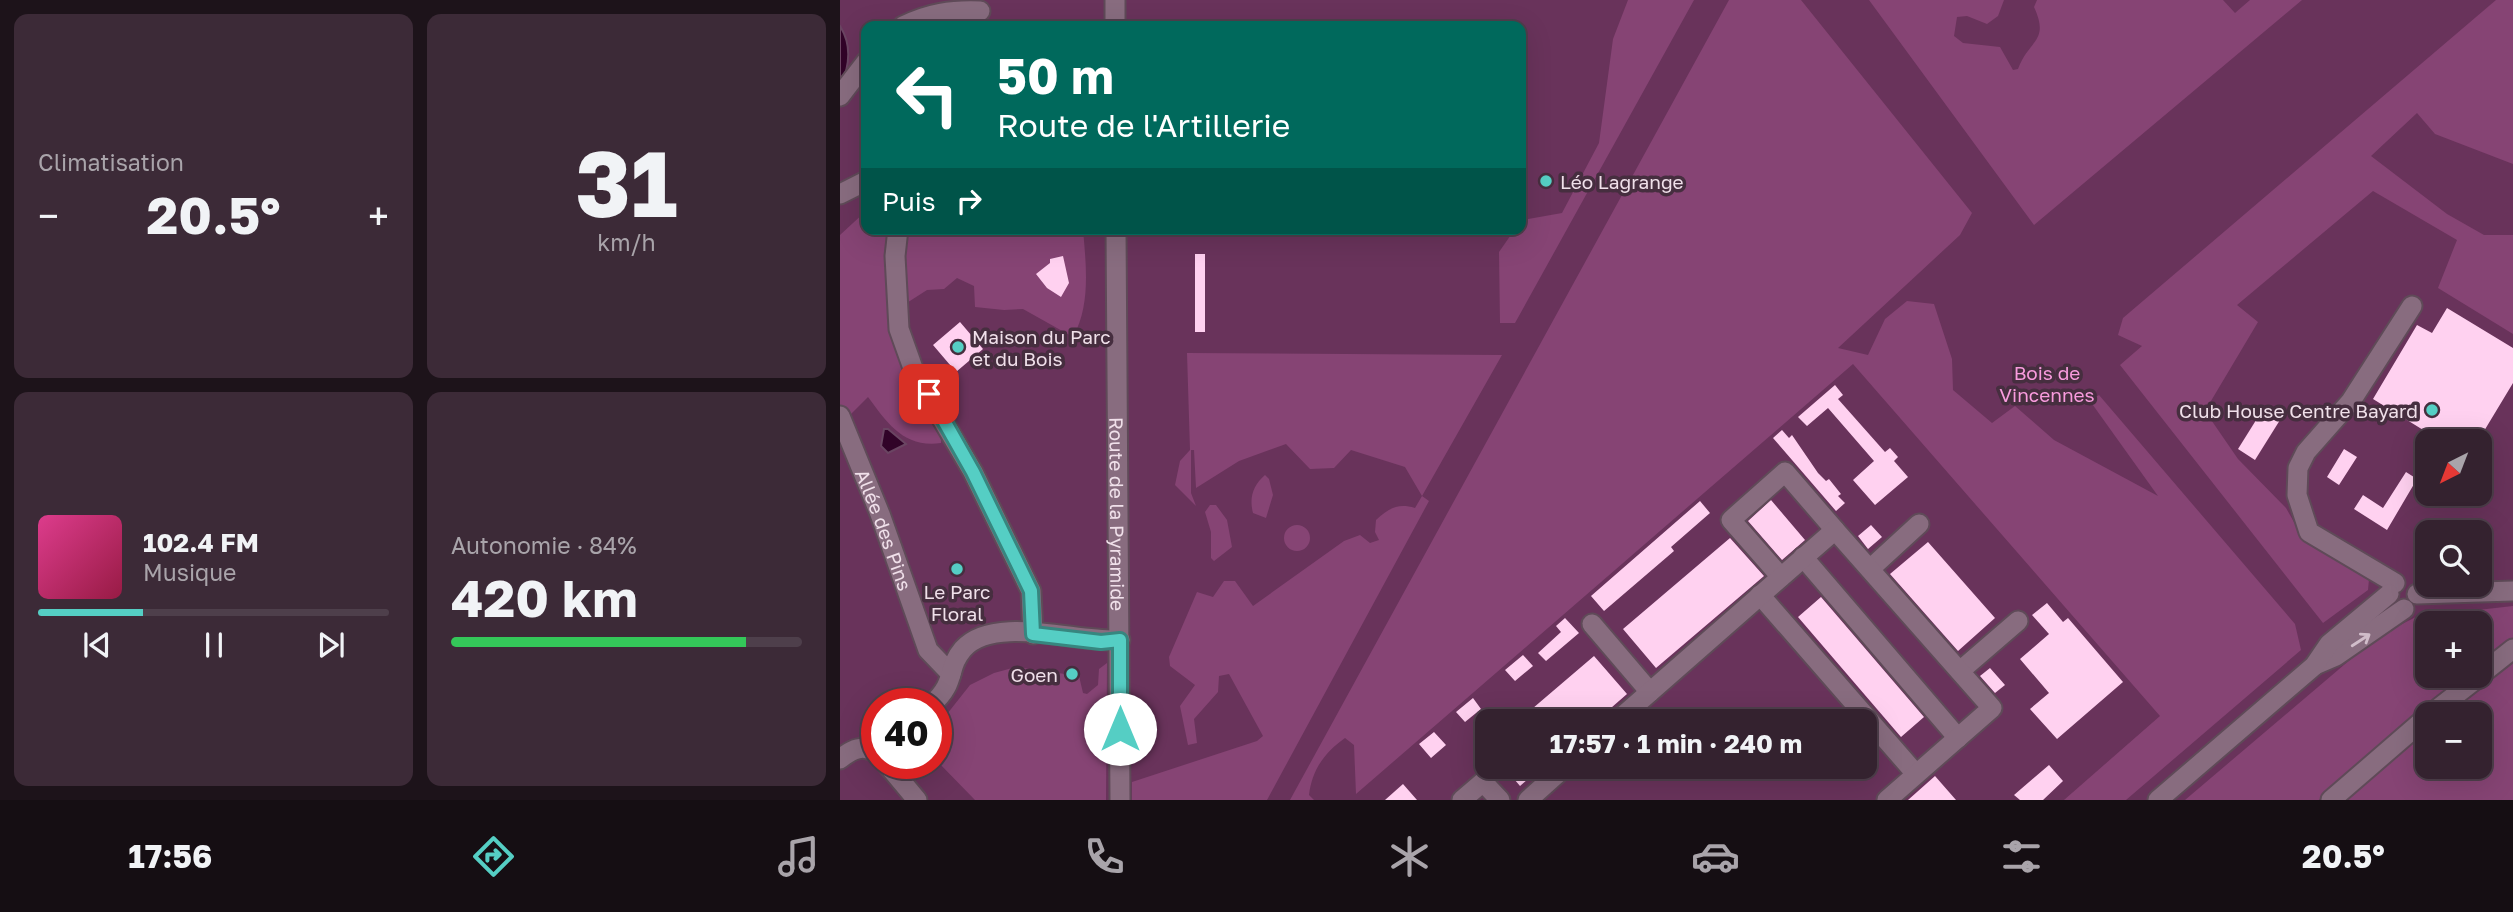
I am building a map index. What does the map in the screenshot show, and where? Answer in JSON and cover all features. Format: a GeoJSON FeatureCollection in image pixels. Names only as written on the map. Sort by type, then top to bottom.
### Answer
{"type":"FeatureCollection","features":[{"type":"Feature","properties":{"kind":"street"},"geometry":{"type":"LineString","coordinates":[[1115,0],[1115,21]]}},
{"type":"Feature","properties":{"kind":"street"},"geometry":{"type":"LineString","coordinates":[[912,21],[948,10],[980,13]]}},
{"type":"Feature","properties":{"kind":"street"},"geometry":{"type":"LineString","coordinates":[[840,96],[861,69]]}},
{"type":"Feature","properties":{"kind":"street"},"geometry":{"type":"LineString","coordinates":[[840,194],[861,184]]}},
{"type":"Feature","properties":{"kind":"street"},"geometry":{"type":"LineString","coordinates":[[897,235],[895,256],[900,329],[914,371],[970,466],[1031,591],[1033,634]]}},
{"type":"Feature","properties":{"kind":"street","name":"Route de la Pyramide"},"geometry":{"type":"LineString","coordinates":[[1116,235],[1120,800]]}},
{"type":"Feature","properties":{"kind":"street"},"geometry":{"type":"LineString","coordinates":[[2392,589],[2309,532],[2297,495],[2296,482],[2298,468],[2306,452],[2351,401],[2412,306]]}},
{"type":"Feature","properties":{"kind":"street","name":"Allée des Pins"},"geometry":{"type":"LineString","coordinates":[[840,416],[880,514],[910,606],[928,650],[951,674]]}},
{"type":"Feature","properties":{"kind":"street"},"geometry":{"type":"LineString","coordinates":[[1781,577],[1731,520],[1785,472],[1992,708],[1887,800]]}},
{"type":"Feature","properties":{"kind":"street"},"geometry":{"type":"LineString","coordinates":[[1870,569],[1919,524]]}},
{"type":"Feature","properties":{"kind":"street"},"geometry":{"type":"LineString","coordinates":[[1631,709],[1835,530]]}},
{"type":"Feature","properties":{"kind":"street"},"geometry":{"type":"LineString","coordinates":[[1803,557],[1958,738]]}},
{"type":"Feature","properties":{"kind":"street"},"geometry":{"type":"LineString","coordinates":[[2158,800],[2314,666],[2329,644],[2392,589],[2411,583],[2415,590]]}},
{"type":"Feature","properties":{"kind":"street"},"geometry":{"type":"LineString","coordinates":[[2392,589],[2392,603],[2404,609]]}},
{"type":"Feature","properties":{"kind":"street"},"geometry":{"type":"LineString","coordinates":[[2492,592],[2513,591]]}},
{"type":"Feature","properties":{"kind":"street"},"geometry":{"type":"LineString","coordinates":[[1760,595],[1916,774]]}},
{"type":"Feature","properties":{"kind":"street"},"geometry":{"type":"LineString","coordinates":[[2314,666],[2336,656],[2396,617],[2412,606],[2416,597]]}},
{"type":"Feature","properties":{"kind":"street"},"geometry":{"type":"LineString","coordinates":[[1960,671],[2018,621]]}},
{"type":"Feature","properties":{"kind":"street"},"geometry":{"type":"LineString","coordinates":[[1592,624],[1650,692]]}},
{"type":"Feature","properties":{"kind":"street"},"geometry":{"type":"LineString","coordinates":[[946,688],[963,649],[982,636],[1005,631],[1101,642],[1120,640]]}},
{"type":"Feature","properties":{"kind":"street"},"geometry":{"type":"LineString","coordinates":[[2492,666],[2513,649]]}},
{"type":"Feature","properties":{"kind":"street"},"geometry":{"type":"LineString","coordinates":[[2446,702],[2464,688]]}},
{"type":"Feature","properties":{"kind":"street"},"geometry":{"type":"LineString","coordinates":[[2330,800],[2415,728]]}},
{"type":"Feature","properties":{"kind":"street"},"geometry":{"type":"LineString","coordinates":[[840,759],[853,750],[861,750]]}},
{"type":"Feature","properties":{"kind":"street"},"geometry":{"type":"LineString","coordinates":[[899,779],[917,800]]}},
{"type":"Feature","properties":{"kind":"street"},"geometry":{"type":"LineString","coordinates":[[1528,800],[1551,779]]}},
{"type":"Feature","properties":{"kind":"street"},"geometry":{"type":"LineString","coordinates":[[1462,800],[1483,782],[1500,800]]}},
{"type":"Feature","properties":{"kind":"green space","name":"Bois de Vincennes"},"geometry":{"type":"Polygon","coordinates":[[[840,0],[2513,0],[2513,800],[840,800],[840,0]]]}},
{"type":"Feature","properties":{"kind":"shaded area"},"geometry":{"type":"Polygon","coordinates":[[[1628,0],[1694,0],[1515,323],[1500,323],[1499,252],[1511,235],[1526,235],[1526,219],[1562,213],[1599,143],[1613,39],[1628,0]]]}},
{"type":"Feature","properties":{"kind":"shaded area"},"geometry":{"type":"Polygon","coordinates":[[[1729,0],[1801,0],[1972,213],[1960,235],[1838,348],[1868,355],[1885,319],[1907,301],[1934,304],[1952,359],[1953,390],[1992,423],[2015,406],[2054,440],[2158,496],[2090,401],[2099,395],[2295,624],[2301,650],[2126,800],[2064,800],[2160,716],[1853,364],[1356,794],[1354,745],[1345,738],[1325,756],[1316,770],[1309,795],[1314,800],[1290,800],[1729,0]]]}},
{"type":"Feature","properties":{"kind":"shaded area"},"geometry":{"type":"Polygon","coordinates":[[[1869,0],[2004,0],[1998,16],[1987,24],[1967,16],[1957,17],[1954,36],[1963,43],[2000,47],[2013,70],[2018,69],[2039,34],[2040,27],[2034,7],[2037,0],[2223,0],[2235,13],[2250,0],[2302,0],[2034,225],[1869,0]]]}},
{"type":"Feature","properties":{"kind":"shaded area"},"geometry":{"type":"Polygon","coordinates":[[[2496,0],[2513,0],[2513,164],[2435,134],[2417,113],[2371,156],[2447,214],[2484,235],[2513,235],[2513,334],[2438,288],[2457,240],[2373,191],[2237,305],[2258,322],[2205,411],[2238,459],[2286,508],[2303,538],[2369,579],[2368,590],[2323,623],[2120,365],[2142,346],[2118,335],[2123,318],[2496,0]]]}},
{"type":"Feature","properties":{"kind":"shaded area"},"geometry":{"type":"Polygon","coordinates":[[[840,26],[847,41],[848,57],[840,88],[840,26]]]}},
{"type":"Feature","properties":{"kind":"shaded area"},"geometry":{"type":"Polygon","coordinates":[[[861,216],[861,235],[1083,235],[1085,298],[1079,325],[1073,337],[1023,309],[975,307],[974,286],[957,278],[944,289],[927,290],[888,315],[899,352],[943,425],[941,443],[928,444],[907,438],[890,425],[868,397],[840,425],[840,235],[861,216]]]}},
{"type":"Feature","properties":{"kind":"shaded area"},"geometry":{"type":"Polygon","coordinates":[[[1187,353],[1502,355],[1422,496],[1405,467],[1351,450],[1334,468],[1310,469],[1286,444],[1239,461],[1196,488],[1194,450],[1191,450],[1191,493],[1196,506],[1175,485],[1180,461],[1190,450],[1187,353]]]}},
{"type":"Feature","properties":{"kind":"shaded area"},"geometry":{"type":"Polygon","coordinates":[[[884,429],[888,429],[906,444],[888,453],[881,446],[884,429]]]}},
{"type":"Feature","properties":{"kind":"shaded area"},"geometry":{"type":"Polygon","coordinates":[[[1265,475],[1269,479],[1273,495],[1266,518],[1253,513],[1252,502],[1255,487],[1265,475]]]}},
{"type":"Feature","properties":{"kind":"shaded area"},"geometry":{"type":"Polygon","coordinates":[[[1422,496],[1429,501],[1267,800],[1132,800],[1132,782],[1257,741],[1263,736],[1229,674],[1219,676],[1218,692],[1194,719],[1197,743],[1188,745],[1180,706],[1195,685],[1170,666],[1169,657],[1197,592],[1213,597],[1224,581],[1235,581],[1253,606],[1344,541],[1360,535],[1370,543],[1379,540],[1375,532],[1376,520],[1394,508],[1415,508],[1422,496]]]}},
{"type":"Feature","properties":{"kind":"shaded area"},"geometry":{"type":"Polygon","coordinates":[[[1210,505],[1216,505],[1227,520],[1232,547],[1214,561],[1211,558],[1211,532],[1205,512],[1210,505]]]}},
{"type":"Feature","properties":{"kind":"shaded area"},"geometry":{"type":"Polygon","coordinates":[[[1297,525],[1306,529],[1310,538],[1306,547],[1297,551],[1288,547],[1284,538],[1288,529],[1297,525]]]}},
{"type":"Feature","properties":{"kind":"shaded area"},"geometry":{"type":"Polygon","coordinates":[[[2513,606],[2513,638],[2492,655],[2492,611],[2469,611],[2513,606]]]}},
{"type":"Feature","properties":{"kind":"shaded area"},"geometry":{"type":"Polygon","coordinates":[[[2415,618],[2415,688],[2452,688],[2434,702],[2415,702],[2415,717],[2319,800],[2185,800],[2378,636],[2415,618]]]}},
{"type":"Feature","properties":{"kind":"shaded area"},"geometry":{"type":"Polygon","coordinates":[[[2513,661],[2513,800],[2345,800],[2415,738],[2415,779],[2492,779],[2492,702],[2460,702],[2478,688],[2492,688],[2492,677],[2513,661]]]}},
{"type":"Feature","properties":{"kind":"shaded area"},"geometry":{"type":"Polygon","coordinates":[[[1107,663],[1106,800],[975,800],[952,776],[952,708],[970,685],[994,673],[1016,667],[1079,676],[1083,693],[1087,694],[1098,685],[1099,669],[1107,663]]]}},
{"type":"Feature","properties":{"kind":"building"},"geometry":{"type":"Polygon","coordinates":[[[1195,254],[1205,254],[1205,332],[1195,332],[1195,254]]]}},
{"type":"Feature","properties":{"kind":"building"},"geometry":{"type":"Polygon","coordinates":[[[1063,256],[1069,283],[1061,297],[1047,288],[1036,274],[1050,263],[1050,259],[1063,256]]]}},
{"type":"Feature","properties":{"kind":"building"},"geometry":{"type":"Polygon","coordinates":[[[2447,308],[2513,348],[2513,383],[2485,429],[2422,429],[2373,399],[2417,325],[2432,333],[2447,308]]]}},
{"type":"Feature","properties":{"kind":"building","name":"Maison du Parc et du Bois"},"geometry":{"type":"Polygon","coordinates":[[[960,322],[983,349],[956,372],[933,345],[960,322]]]}},
{"type":"Feature","properties":{"kind":"building"},"geometry":{"type":"Polygon","coordinates":[[[1835,385],[1843,395],[1838,399],[1885,452],[1890,448],[1898,457],[1894,461],[1908,477],[1875,505],[1853,480],[1874,461],[1828,408],[1807,426],[1798,417],[1835,385]]]}},
{"type":"Feature","properties":{"kind":"building"},"geometry":{"type":"Polygon","coordinates":[[[2263,409],[2280,420],[2255,460],[2238,449],[2263,409]]]}},
{"type":"Feature","properties":{"kind":"building"},"geometry":{"type":"Polygon","coordinates":[[[1782,430],[1789,438],[1792,435],[1818,473],[1826,481],[1829,479],[1841,494],[1838,496],[1845,503],[1836,511],[1773,438],[1782,430]]]}},
{"type":"Feature","properties":{"kind":"building"},"geometry":{"type":"Polygon","coordinates":[[[2344,449],[2357,457],[2339,485],[2327,477],[2344,449]]]}},
{"type":"Feature","properties":{"kind":"building"},"geometry":{"type":"Polygon","coordinates":[[[2406,472],[2415,478],[2415,482],[2387,530],[2354,509],[2363,495],[2383,508],[2406,472]]]}},
{"type":"Feature","properties":{"kind":"building"},"geometry":{"type":"Polygon","coordinates":[[[1771,500],[1805,540],[1782,560],[1748,521],[1771,500]]]}},
{"type":"Feature","properties":{"kind":"building"},"geometry":{"type":"Polygon","coordinates":[[[1700,501],[1710,513],[1671,547],[1674,551],[1604,611],[1591,596],[1700,501]]]}},
{"type":"Feature","properties":{"kind":"building"},"geometry":{"type":"Polygon","coordinates":[[[1871,525],[1882,537],[1868,549],[1858,536],[1871,525]]]}},
{"type":"Feature","properties":{"kind":"building"},"geometry":{"type":"Polygon","coordinates":[[[1730,538],[1764,576],[1656,668],[1623,629],[1730,538]]]}},
{"type":"Feature","properties":{"kind":"building"},"geometry":{"type":"Polygon","coordinates":[[[1928,542],[1995,618],[1958,651],[1890,574],[1928,542]]]}},
{"type":"Feature","properties":{"kind":"building"},"geometry":{"type":"Polygon","coordinates":[[[1821,597],[1924,717],[1901,737],[1798,617],[1821,597]]]}},
{"type":"Feature","properties":{"kind":"building"},"geometry":{"type":"Polygon","coordinates":[[[2047,603],[2063,622],[2068,618],[2123,682],[2057,739],[2030,709],[2049,693],[2020,659],[2049,634],[2032,615],[2047,603]]]}},
{"type":"Feature","properties":{"kind":"building"},"geometry":{"type":"Polygon","coordinates":[[[1565,618],[1579,633],[1546,661],[1538,653],[1561,632],[1556,626],[1565,618]]]}},
{"type":"Feature","properties":{"kind":"building"},"geometry":{"type":"Polygon","coordinates":[[[1523,655],[1533,666],[1515,681],[1505,670],[1523,655]]]}},
{"type":"Feature","properties":{"kind":"building"},"geometry":{"type":"Polygon","coordinates":[[[1594,656],[1627,694],[1610,709],[1532,709],[1594,656]]]}},
{"type":"Feature","properties":{"kind":"building"},"geometry":{"type":"Polygon","coordinates":[[[1990,668],[2005,685],[1995,693],[1980,676],[1990,668]]]}},
{"type":"Feature","properties":{"kind":"building"},"geometry":{"type":"Polygon","coordinates":[[[1473,698],[1481,709],[1475,709],[1475,714],[1465,722],[1456,712],[1473,698]]]}},
{"type":"Feature","properties":{"kind":"building"},"geometry":{"type":"Polygon","coordinates":[[[1434,732],[1446,745],[1431,758],[1419,744],[1434,732]]]}},
{"type":"Feature","properties":{"kind":"building"},"geometry":{"type":"Polygon","coordinates":[[[2049,765],[2063,781],[2043,800],[2020,800],[2014,795],[2049,765]]]}},
{"type":"Feature","properties":{"kind":"building"},"geometry":{"type":"Polygon","coordinates":[[[1935,776],[1956,800],[1908,800],[1935,776]]]}},
{"type":"Feature","properties":{"kind":"building"},"geometry":{"type":"Polygon","coordinates":[[[1514,779],[1528,779],[1520,786],[1514,779]]]}},
{"type":"Feature","properties":{"kind":"building"},"geometry":{"type":"Polygon","coordinates":[[[1403,784],[1417,800],[1385,800],[1403,784]]]}},
{"type":"Feature","properties":{"kind":"place","name":"Léo Lagrange"},"geometry":{"type":"Point","coordinates":[1546,181]}},
{"type":"Feature","properties":{"kind":"place","name":"Maison du Parc et du Bois"},"geometry":{"type":"Point","coordinates":[958,347]}},
{"type":"Feature","properties":{"kind":"place","name":"Club House Centre Bayard"},"geometry":{"type":"Point","coordinates":[2432,410]}},
{"type":"Feature","properties":{"kind":"place","name":"Le Parc Floral"},"geometry":{"type":"Point","coordinates":[957,569]}},
{"type":"Feature","properties":{"kind":"place","name":"Goen"},"geometry":{"type":"Point","coordinates":[1072,674]}},
{"type":"Feature","properties":{"kind":"route"},"geometry":{"type":"LineString","coordinates":[[929,394],[973,472],[1031,591],[1033,634],[1101,642],[1120,640],[1120,729]]}}]}
